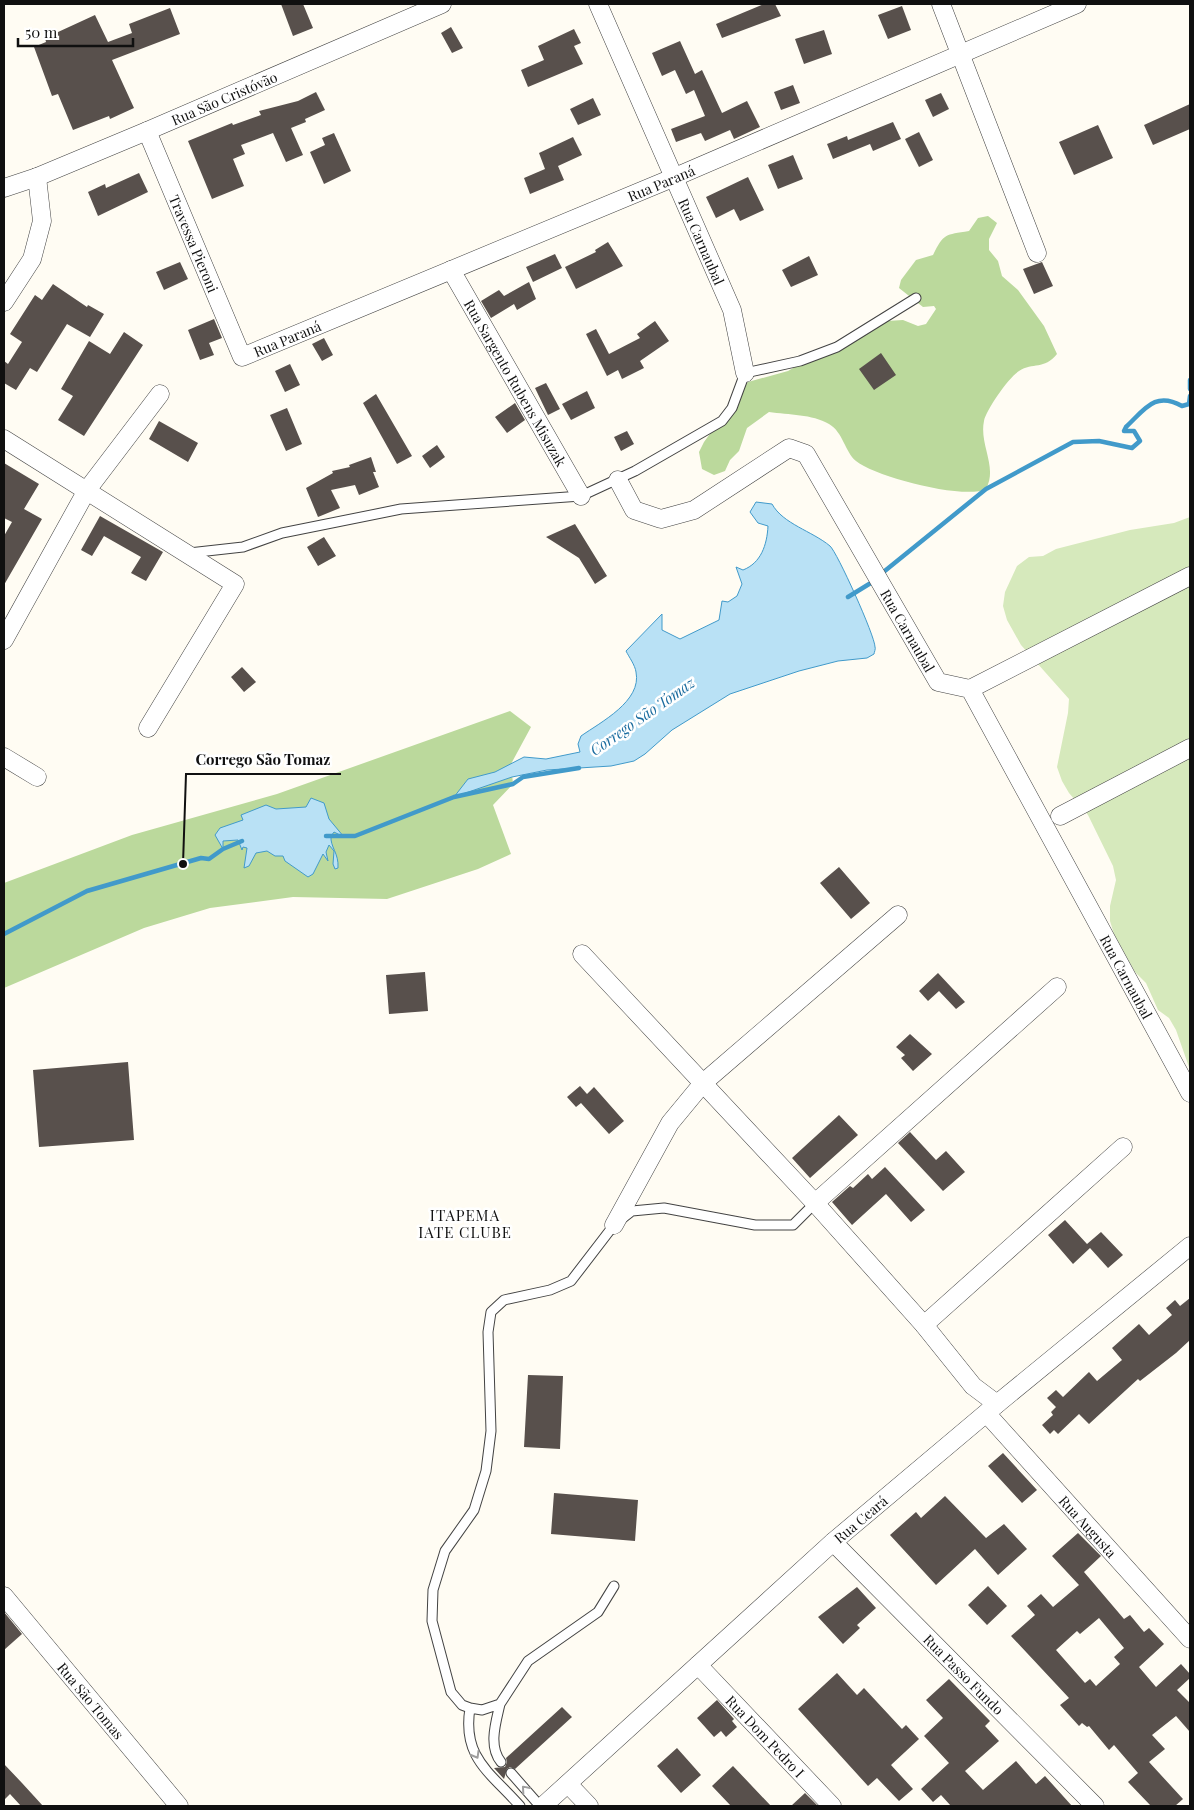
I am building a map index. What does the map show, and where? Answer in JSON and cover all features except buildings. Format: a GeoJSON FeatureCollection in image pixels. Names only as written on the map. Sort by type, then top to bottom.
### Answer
{"type":"FeatureCollection","features":[{"type":"Feature","properties":{"kind":"street","name":"Rua São Cristóvão"},"geometry":{"type":"LineString","coordinates":[[4,188],[37,177],[147,131],[442,4]]}},
{"type":"Feature","properties":{"kind":"street","name":"Rua Carnaubal"},"geometry":{"type":"LineString","coordinates":[[598,4],[732,310],[745,373]]}},
{"type":"Feature","properties":{"kind":"street"},"geometry":{"type":"LineString","coordinates":[[941,4],[1037,253]]}},
{"type":"Feature","properties":{"kind":"street","name":"Rua Paraná"},"geometry":{"type":"LineString","coordinates":[[242,357],[675,177],[1077,4]]}},
{"type":"Feature","properties":{"kind":"street","name":"Travessa Pieroni"},"geometry":{"type":"LineString","coordinates":[[147,131],[242,357]]}},
{"type":"Feature","properties":{"kind":"street"},"geometry":{"type":"LineString","coordinates":[[4,302],[32,260],[42,221],[37,177]]}},
{"type":"Feature","properties":{"kind":"street","name":"Rua Sargento Rubens Misuzak"},"geometry":{"type":"LineString","coordinates":[[451,270],[581,496]]}},
{"type":"Feature","properties":{"kind":"street"},"geometry":{"type":"LineString","coordinates":[[4,640],[87,490],[160,394]]}},
{"type":"Feature","properties":{"kind":"street"},"geometry":{"type":"LineString","coordinates":[[4,439],[236,584],[148,728]]}},
{"type":"Feature","properties":{"kind":"street","name":"Rua Carnaubal"},"geometry":{"type":"LineString","coordinates":[[618,480],[634,510],[661,518],[694,510],[789,448],[806,454],[938,682],[970,689],[1190,1093]]}},
{"type":"Feature","properties":{"kind":"street"},"geometry":{"type":"LineString","coordinates":[[970,689],[1190,576]]}},
{"type":"Feature","properties":{"kind":"street"},"geometry":{"type":"LineString","coordinates":[[1060,816],[1190,748]]}},
{"type":"Feature","properties":{"kind":"street"},"geometry":{"type":"LineString","coordinates":[[4,757],[37,777]]}},
{"type":"Feature","properties":{"kind":"street"},"geometry":{"type":"LineString","coordinates":[[614,1226],[670,1123],[703,1083],[898,915]]}},
{"type":"Feature","properties":{"kind":"street","name":"Rua Augusta"},"geometry":{"type":"LineString","coordinates":[[582,954],[815,1203],[924,1326],[992,1409],[1190,1639]]}},
{"type":"Feature","properties":{"kind":"street"},"geometry":{"type":"LineString","coordinates":[[815,1203],[1057,987]]}},
{"type":"Feature","properties":{"kind":"street"},"geometry":{"type":"LineString","coordinates":[[924,1326],[1123,1147]]}},
{"type":"Feature","properties":{"kind":"street","name":"Rua Ceará"},"geometry":{"type":"LineString","coordinates":[[541,1806],[568,1784],[833,1542],[1190,1246]]}},
{"type":"Feature","properties":{"kind":"street","name":"Rua Passo Fundo"},"geometry":{"type":"LineString","coordinates":[[833,1542],[1095,1806]]}},
{"type":"Feature","properties":{"kind":"street","name":"Rua São Tomas"},"geometry":{"type":"LineString","coordinates":[[4,1596],[178,1806]]}},
{"type":"Feature","properties":{"kind":"street","name":"Rua Dom Pedro I"},"geometry":{"type":"LineString","coordinates":[[698,1665],[832,1806]]}},
{"type":"Feature","properties":{"kind":"street"},"geometry":{"type":"LineString","coordinates":[[568,1784],[589,1806]]}},
{"type":"Feature","properties":{"kind":"lane"},"geometry":{"type":"LineString","coordinates":[[184,553],[242,547],[282,533],[401,509],[581,496],[618,480],[722,421],[732,408],[745,373],[800,361],[837,347],[916,298]]}},
{"type":"Feature","properties":{"kind":"lane"},"geometry":{"type":"LineString","coordinates":[[500,1704],[482,1710],[470,1708],[462,1705],[451,1692],[432,1621],[433,1590],[445,1552],[474,1510],[486,1471],[490,1431],[488,1332],[491,1312],[504,1300],[550,1290],[571,1281],[614,1226],[632,1210],[664,1208],[755,1225],[793,1225],[815,1203]]}},
{"type":"Feature","properties":{"kind":"lane"},"geometry":{"type":"LineString","coordinates":[[502,1762],[494,1743],[500,1704],[528,1661],[598,1612],[614,1586]]}},
{"type":"Feature","properties":{"kind":"lane"},"geometry":{"type":"LineString","coordinates":[[470,1708],[467,1726],[469,1742],[478,1759],[520,1806]]}},
{"type":"Feature","properties":{"kind":"lane"},"geometry":{"type":"LineString","coordinates":[[511,1773],[541,1806]]}},
{"type":"Feature","properties":{"kind":"green space"},"geometry":{"type":"Polygon","coordinates":[[[988,216],[997,223],[989,239],[989,250],[998,261],[1002,276],[1018,290],[1044,326],[1057,354],[1048,362],[1024,368],[1015,374],[989,409],[984,421],[983,430],[990,472],[986,489],[975,492],[960,492],[920,485],[881,474],[856,461],[849,453],[838,432],[829,424],[808,417],[769,412],[747,428],[739,451],[730,460],[725,471],[714,475],[702,469],[699,452],[704,442],[748,382],[788,371],[862,328],[887,321],[903,320],[918,326],[926,324],[936,309],[934,306],[923,307],[899,288],[901,280],[916,260],[933,255],[946,236],[969,231],[978,218],[988,216]]]}},
{"type":"Feature","properties":{"kind":"green space"},"geometry":{"type":"Polygon","coordinates":[[[1190,517],[1190,1070],[1176,1030],[1169,1018],[1158,1010],[1146,983],[1135,972],[1114,934],[1110,921],[1110,906],[1116,880],[1113,866],[1088,815],[1069,793],[1057,767],[1069,699],[1021,645],[1007,620],[1003,606],[1005,592],[1017,566],[1029,557],[1043,556],[1056,549],[1130,530],[1174,523],[1190,517]]]}},
{"type":"Feature","properties":{"kind":"green space"},"geometry":{"type":"Polygon","coordinates":[[[510,711],[531,727],[511,764],[513,784],[493,805],[511,854],[478,869],[387,899],[293,897],[210,908],[144,928],[4,988],[4,883],[132,835],[277,794],[510,711]]]}},
{"type":"Feature","properties":{"kind":"water"},"geometry":{"type":"Polygon","coordinates":[[[756,502],[772,504],[783,517],[830,546],[863,612],[873,640],[874,654],[867,658],[838,661],[799,671],[730,694],[672,730],[645,754],[634,761],[611,766],[547,770],[512,777],[454,797],[468,779],[495,772],[524,757],[546,759],[580,752],[578,744],[581,736],[618,710],[633,692],[636,683],[636,672],[626,651],[662,614],[662,630],[680,639],[719,620],[722,601],[728,602],[737,596],[742,584],[736,567],[743,570],[754,563],[759,558],[766,540],[768,526],[758,523],[750,512],[756,502]]]}},
{"type":"Feature","properties":{"kind":"water"},"geometry":{"type":"Polygon","coordinates":[[[311,798],[324,803],[329,819],[344,837],[334,832],[331,836],[338,868],[335,869],[333,864],[334,851],[329,845],[326,852],[328,861],[323,854],[313,874],[308,877],[285,861],[283,856],[275,856],[267,851],[256,853],[249,866],[244,868],[247,848],[243,847],[242,850],[238,840],[223,841],[223,849],[215,835],[220,828],[243,820],[241,815],[266,805],[276,809],[306,807],[311,798]]]}},
{"type":"Feature","properties":{"kind":"waterway","name":"Corrego São Tomaz"},"geometry":{"type":"LineString","coordinates":[[1190,380],[1190,389]]}},
{"type":"Feature","properties":{"kind":"waterway","name":"Corrego São Tomaz"},"geometry":{"type":"LineString","coordinates":[[881,574],[986,489],[1073,442],[1099,441],[1132,448],[1140,441],[1134,431],[1124,431],[1145,408],[1157,401],[1165,400],[1182,406],[1189,404],[1190,396]]}},
{"type":"Feature","properties":{"kind":"waterway","name":"Corrego São Tomaz"},"geometry":{"type":"LineString","coordinates":[[848,597],[874,581]]}},
{"type":"Feature","properties":{"kind":"waterway","name":"Corrego São Tomaz"},"geometry":{"type":"LineString","coordinates":[[326,836],[355,836],[454,797],[513,784],[523,777],[579,768]]}},
{"type":"Feature","properties":{"kind":"waterway","name":"Corrego São Tomaz"},"geometry":{"type":"LineString","coordinates":[[4,934],[87,891],[201,858],[209,859],[223,849],[242,841]]}},
{"type":"Feature","properties":{"kind":"place","name":"Corrego São Tomaz"},"geometry":{"type":"Point","coordinates":[183,864]}},
{"type":"Feature","properties":{"kind":"district","name":"ITAPEMA IATE CLUBE"},"geometry":{"type":"Point","coordinates":[465,1224]}}]}
